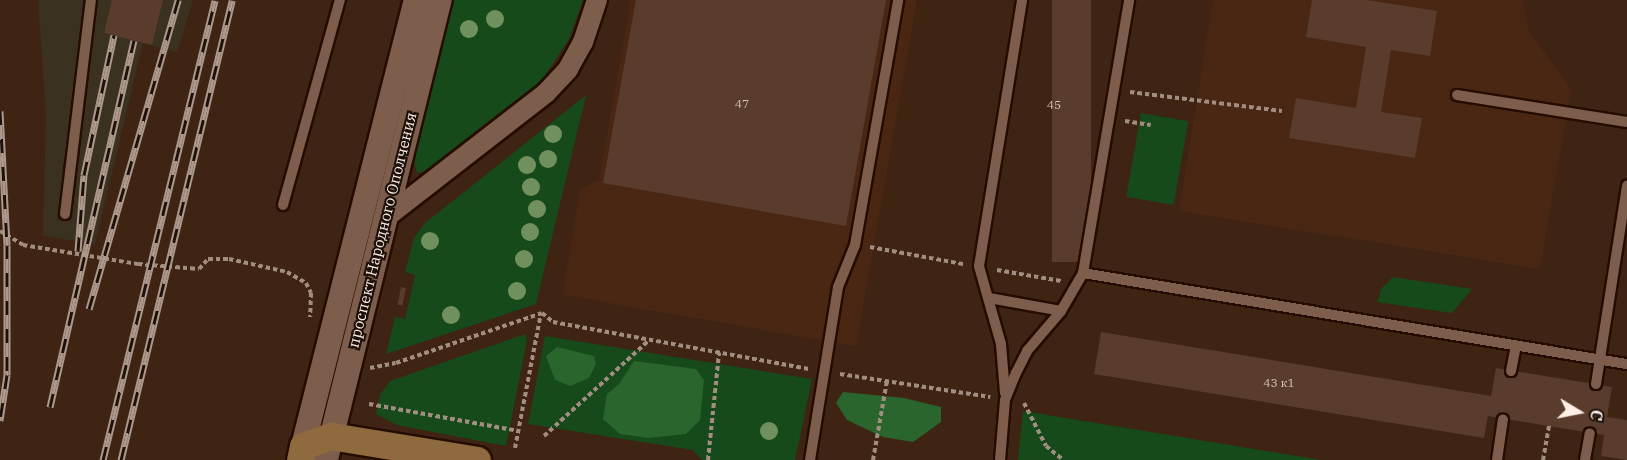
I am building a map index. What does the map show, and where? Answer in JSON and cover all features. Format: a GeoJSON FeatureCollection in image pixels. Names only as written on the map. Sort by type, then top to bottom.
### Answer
{"type":"FeatureCollection","features":[{"type":"Feature","properties":{"kind":"main road"},"geometry":{"type":"LineString","coordinates":[[315,452],[477,460]]}},
{"type":"Feature","properties":{"kind":"street","name":"проспект Народного Ополчения"},"geometry":{"type":"LineString","coordinates":[[315,452],[417,0]]}},
{"type":"Feature","properties":{"kind":"street","name":"проспект Народного Ополчения"},"geometry":{"type":"LineString","coordinates":[[315,452],[385,218],[440,0]]}},
{"type":"Feature","properties":{"kind":"street"},"geometry":{"type":"LineString","coordinates":[[385,218],[546,93],[568,69],[583,42],[597,0]]}},
{"type":"Feature","properties":{"kind":"lane"},"geometry":{"type":"LineString","coordinates":[[65,214],[91,0]]}},
{"type":"Feature","properties":{"kind":"lane"},"geometry":{"type":"LineString","coordinates":[[283,206],[340,0]]}},
{"type":"Feature","properties":{"kind":"lane"},"geometry":{"type":"LineString","coordinates":[[810,460],[838,287],[855,245],[898,0]]}},
{"type":"Feature","properties":{"kind":"lane"},"geometry":{"type":"LineString","coordinates":[[1000,460],[1006,373],[989,298],[979,266],[981,242],[1022,0]]}},
{"type":"Feature","properties":{"kind":"lane"},"geometry":{"type":"LineString","coordinates":[[1005,400],[1027,351],[1061,311],[1083,273],[1129,0]]}},
{"type":"Feature","properties":{"kind":"lane"},"geometry":{"type":"LineString","coordinates":[[1457,95],[1627,122]]}},
{"type":"Feature","properties":{"kind":"lane"},"geometry":{"type":"LineString","coordinates":[[1596,384],[1622,254],[1627,185]]}},
{"type":"Feature","properties":{"kind":"lane"},"geometry":{"type":"LineString","coordinates":[[1083,273],[1627,364]]}},
{"type":"Feature","properties":{"kind":"lane"},"geometry":{"type":"LineString","coordinates":[[989,298],[1061,311]]}},
{"type":"Feature","properties":{"kind":"lane"},"geometry":{"type":"LineString","coordinates":[[1511,371],[1516,345]]}},
{"type":"Feature","properties":{"kind":"lane"},"geometry":{"type":"LineString","coordinates":[[1497,460],[1503,419]]}},
{"type":"Feature","properties":{"kind":"lane"},"geometry":{"type":"LineString","coordinates":[[1585,460],[1590,433]]}},
{"type":"Feature","properties":{"kind":"path"},"geometry":{"type":"LineString","coordinates":[[1114,89],[1282,111]]}},
{"type":"Feature","properties":{"kind":"path"},"geometry":{"type":"LineString","coordinates":[[1109,118],[1151,125]]}},
{"type":"Feature","properties":{"kind":"path"},"geometry":{"type":"LineString","coordinates":[[0,231],[23,245],[138,264],[199,269],[208,259],[229,259],[287,272],[306,283],[311,294],[308,330]]}},
{"type":"Feature","properties":{"kind":"path"},"geometry":{"type":"LineString","coordinates":[[542,313],[553,322],[649,341],[824,372],[1005,400]]}},
{"type":"Feature","properties":{"kind":"path"},"geometry":{"type":"LineString","coordinates":[[367,367],[376,369],[396,363],[542,313]]}},
{"type":"Feature","properties":{"kind":"path"},"geometry":{"type":"LineString","coordinates":[[515,448],[542,313]]}},
{"type":"Feature","properties":{"kind":"path"},"geometry":{"type":"LineString","coordinates":[[544,436],[649,341]]}},
{"type":"Feature","properties":{"kind":"path"},"geometry":{"type":"LineString","coordinates":[[708,460],[719,353]]}},
{"type":"Feature","properties":{"kind":"path"},"geometry":{"type":"LineString","coordinates":[[873,460],[886,381]]}},
{"type":"Feature","properties":{"kind":"path"},"geometry":{"type":"LineString","coordinates":[[1024,403],[1046,446],[1064,460]]}},
{"type":"Feature","properties":{"kind":"path"},"geometry":{"type":"LineString","coordinates":[[369,404],[519,431]]}},
{"type":"Feature","properties":{"kind":"path"},"geometry":{"type":"LineString","coordinates":[[1543,460],[1549,426]]}},
{"type":"Feature","properties":{"kind":"shaded area"},"geometry":{"type":"Polygon","coordinates":[[[38,0],[193,0],[177,52],[143,43],[95,244],[43,236],[46,115],[38,0]]]}},
{"type":"Feature","properties":{"kind":"shaded area"},"geometry":{"type":"Polygon","coordinates":[[[631,0],[917,0],[856,346],[563,295],[580,189],[599,180],[631,0]]]}},
{"type":"Feature","properties":{"kind":"shaded area"},"geometry":{"type":"Polygon","coordinates":[[[1213,0],[1522,0],[1529,31],[1571,89],[1540,269],[1179,211],[1213,0]]]}},
{"type":"Feature","properties":{"kind":"green space"},"geometry":{"type":"Polygon","coordinates":[[[453,0],[583,0],[569,39],[541,81],[425,171],[417,173],[413,158],[453,0]]]}},
{"type":"Feature","properties":{"kind":"green space"},"geometry":{"type":"Polygon","coordinates":[[[586,95],[536,304],[386,354],[395,317],[405,319],[415,275],[405,272],[414,238],[425,223],[586,95]]]}},
{"type":"Feature","properties":{"kind":"green space"},"geometry":{"type":"Polygon","coordinates":[[[1141,113],[1188,121],[1174,205],[1126,197],[1141,113]]]}},
{"type":"Feature","properties":{"kind":"green space"},"geometry":{"type":"Polygon","coordinates":[[[1393,277],[1472,289],[1452,313],[1377,302],[1382,288],[1393,277]]]}},
{"type":"Feature","properties":{"kind":"green space"},"geometry":{"type":"Polygon","coordinates":[[[525,334],[527,340],[506,446],[397,425],[376,414],[380,395],[390,381],[525,334]]]}},
{"type":"Feature","properties":{"kind":"green space"},"geometry":{"type":"Polygon","coordinates":[[[545,336],[812,379],[795,460],[702,460],[693,450],[528,424],[545,336]]]}},
{"type":"Feature","properties":{"kind":"green space"},"geometry":{"type":"Polygon","coordinates":[[[557,347],[594,356],[596,364],[589,378],[570,386],[555,380],[546,356],[557,347]]]}},
{"type":"Feature","properties":{"kind":"green space"},"geometry":{"type":"Polygon","coordinates":[[[634,361],[696,369],[704,380],[700,420],[686,434],[649,438],[620,434],[603,419],[607,394],[619,384],[634,361]]]}},
{"type":"Feature","properties":{"kind":"green space"},"geometry":{"type":"Polygon","coordinates":[[[843,392],[904,398],[941,407],[941,422],[913,442],[883,437],[847,420],[836,403],[843,392]]]}},
{"type":"Feature","properties":{"kind":"green space"},"geometry":{"type":"Polygon","coordinates":[[[1023,411],[1321,460],[1018,460],[1023,411]]]}},
{"type":"Feature","properties":{"kind":"building"},"geometry":{"type":"Polygon","coordinates":[[[112,0],[163,0],[152,45],[104,33],[112,0]]]}},
{"type":"Feature","properties":{"kind":"building"},"geometry":{"type":"Polygon","coordinates":[[[636,0],[886,0],[846,226],[603,183],[636,0]]]}},
{"type":"Feature","properties":{"kind":"building"},"geometry":{"type":"Polygon","coordinates":[[[1052,0],[1091,0],[1091,262],[1052,262],[1052,0]]]}},
{"type":"Feature","properties":{"kind":"building"},"geometry":{"type":"Polygon","coordinates":[[[1312,0],[1367,0],[1437,11],[1430,56],[1391,50],[1381,112],[1422,118],[1415,158],[1289,138],[1296,98],[1356,108],[1366,47],[1306,37],[1312,0]]]}},
{"type":"Feature","properties":{"kind":"building"},"geometry":{"type":"Polygon","coordinates":[[[401,287],[406,288],[402,306],[398,305],[401,287]]]}},
{"type":"Feature","properties":{"kind":"building"},"geometry":{"type":"Polygon","coordinates":[[[1101,332],[1491,396],[1496,368],[1612,387],[1607,417],[1627,420],[1627,460],[1601,456],[1604,435],[1488,416],[1484,438],[1094,374],[1101,332]]]}},
{"type":"Feature","properties":{"kind":"railway"},"geometry":{"type":"LineString","coordinates":[[89,309],[178,0]]}},
{"type":"Feature","properties":{"kind":"railway"},"geometry":{"type":"LineString","coordinates":[[103,460],[215,0]]}},
{"type":"Feature","properties":{"kind":"railway"},"geometry":{"type":"LineString","coordinates":[[121,460],[232,0]]}},
{"type":"Feature","properties":{"kind":"railway"},"geometry":{"type":"LineString","coordinates":[[78,251],[84,175],[114,35]]}},
{"type":"Feature","properties":{"kind":"railway"},"geometry":{"type":"LineString","coordinates":[[50,407],[134,40]]}},
{"type":"Feature","properties":{"kind":"railway"},"geometry":{"type":"LineString","coordinates":[[0,111],[7,245],[7,375],[0,420]]}}]}
